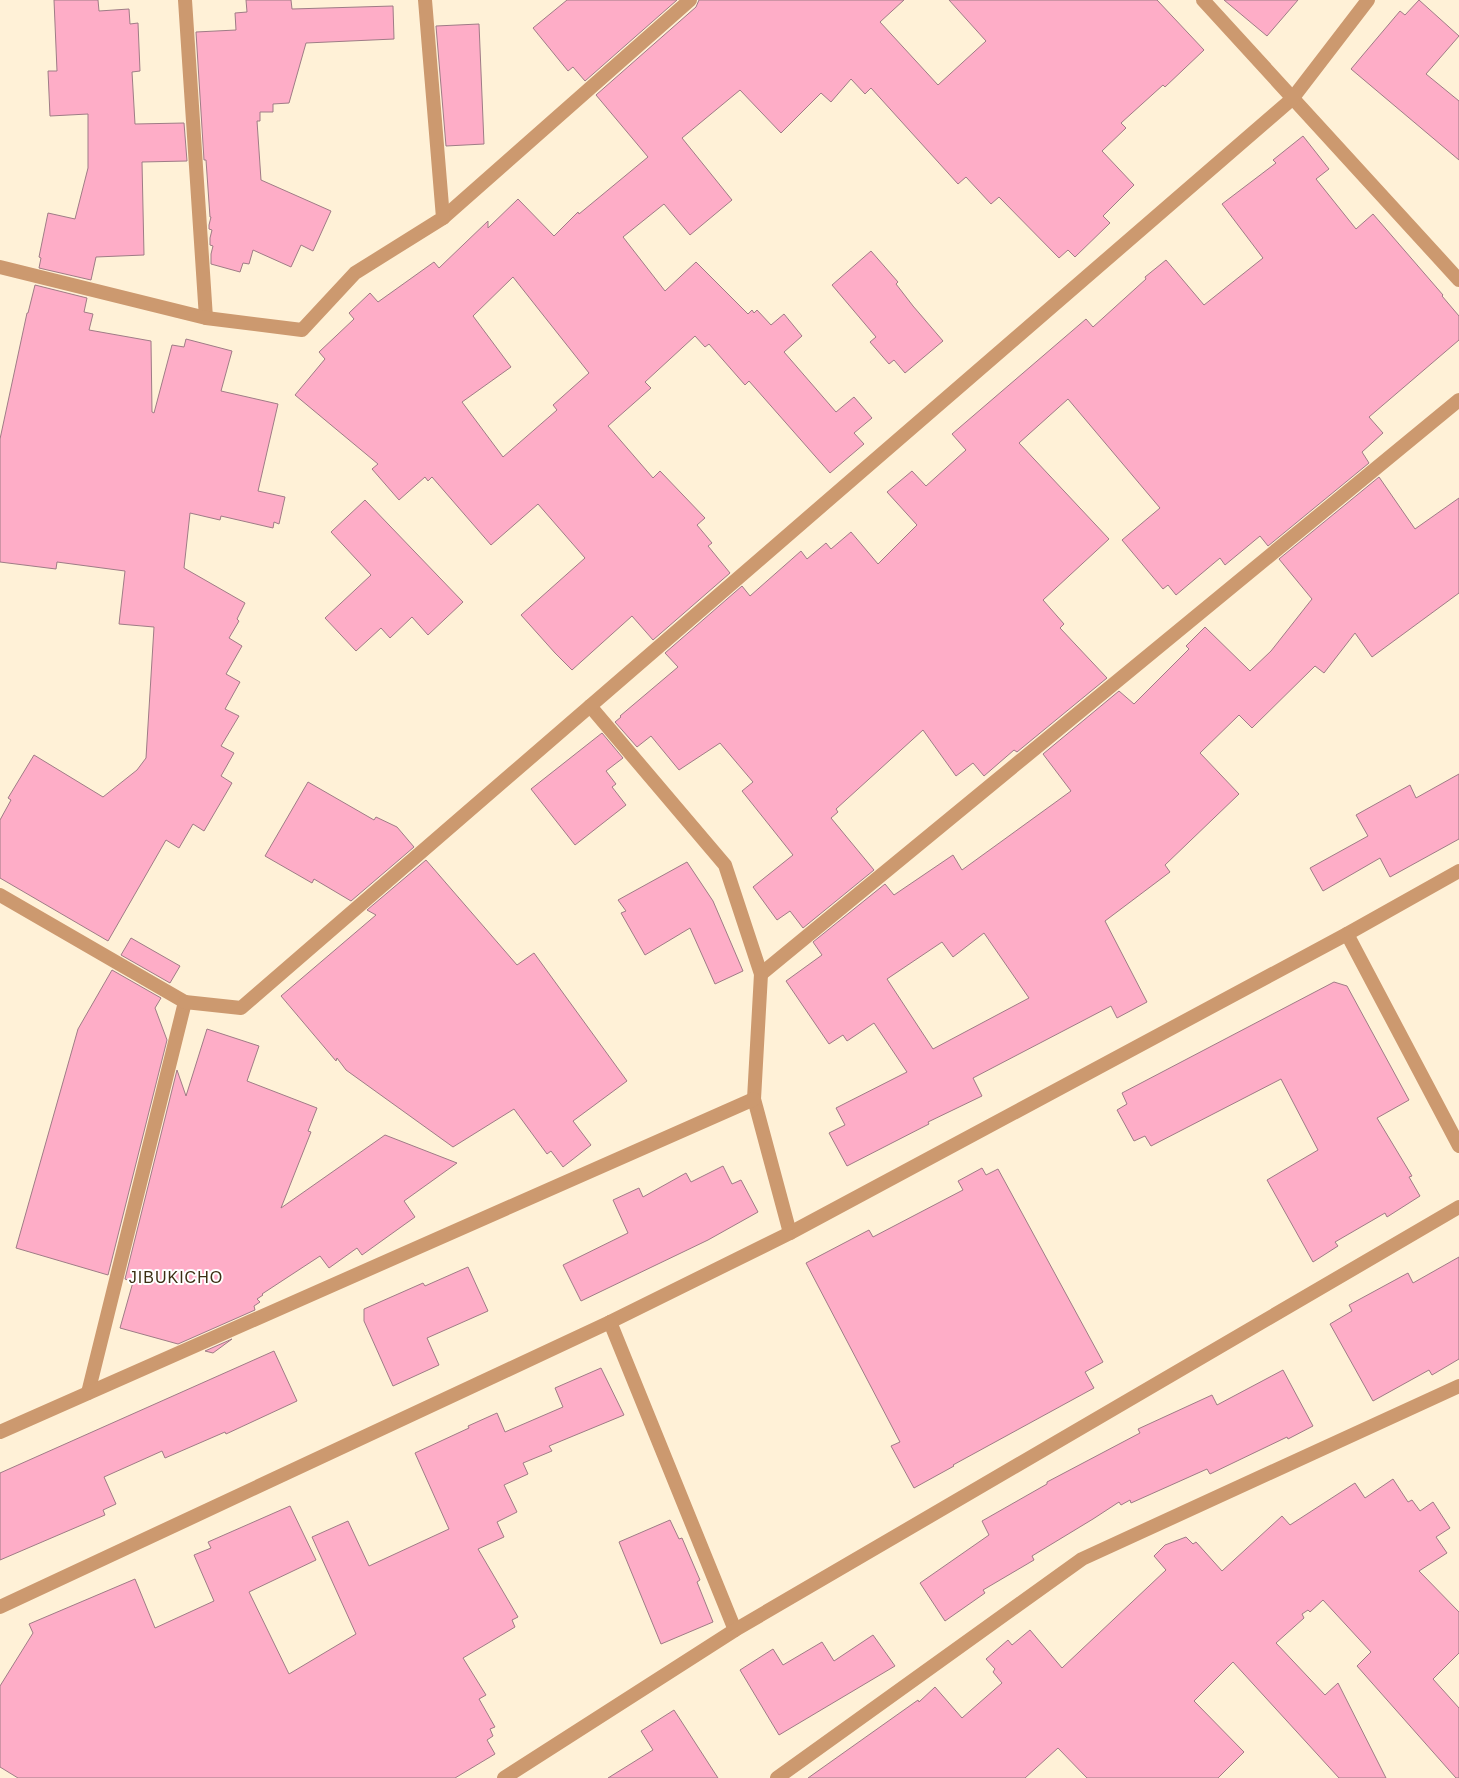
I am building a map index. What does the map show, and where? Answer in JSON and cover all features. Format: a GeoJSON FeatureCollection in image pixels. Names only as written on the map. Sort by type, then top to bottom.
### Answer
{"type":"FeatureCollection","features":[{"type":"Feature","properties":{"kind":"street"},"geometry":{"type":"LineString","coordinates":[[185,0],[206,318]]}},
{"type":"Feature","properties":{"kind":"street"},"geometry":{"type":"LineString","coordinates":[[425,0],[443,218]]}},
{"type":"Feature","properties":{"kind":"street"},"geometry":{"type":"LineString","coordinates":[[0,267],[206,318],[302,330],[355,273],[443,218],[690,0]]}},
{"type":"Feature","properties":{"kind":"street"},"geometry":{"type":"LineString","coordinates":[[1203,0],[1459,280]]}},
{"type":"Feature","properties":{"kind":"street"},"geometry":{"type":"LineString","coordinates":[[0,895],[185,1002],[241,1008],[1292,99],[1368,0]]}},
{"type":"Feature","properties":{"kind":"street"},"geometry":{"type":"LineString","coordinates":[[761,974],[1459,400]]}},
{"type":"Feature","properties":{"kind":"street"},"geometry":{"type":"LineString","coordinates":[[590,706],[724,865],[761,974],[754,1099],[790,1233]]}},
{"type":"Feature","properties":{"kind":"street"},"geometry":{"type":"LineString","coordinates":[[0,1607],[610,1322],[790,1233],[1347,934],[1459,871]]}},
{"type":"Feature","properties":{"kind":"street"},"geometry":{"type":"LineString","coordinates":[[1347,934],[1459,1146]]}},
{"type":"Feature","properties":{"kind":"street"},"geometry":{"type":"LineString","coordinates":[[88,1393],[185,1002]]}},
{"type":"Feature","properties":{"kind":"street"},"geometry":{"type":"LineString","coordinates":[[0,1432],[754,1099]]}},
{"type":"Feature","properties":{"kind":"street"},"geometry":{"type":"LineString","coordinates":[[504,1778],[735,1630],[1459,1207]]}},
{"type":"Feature","properties":{"kind":"street"},"geometry":{"type":"LineString","coordinates":[[610,1322],[735,1630]]}},
{"type":"Feature","properties":{"kind":"street"},"geometry":{"type":"LineString","coordinates":[[777,1778],[1082,1558],[1459,1386]]}},
{"type":"Feature","properties":{"kind":"building"},"geometry":{"type":"Polygon","coordinates":[[[54,0],[98,0],[99,11],[129,9],[130,24],[138,23],[140,71],[132,72],[135,124],[184,123],[187,161],[142,162],[144,255],[96,257],[91,280],[39,268],[41,258],[39,257],[48,213],[75,219],[88,168],[88,114],[50,116],[48,71],[57,71],[54,0]]]}},
{"type":"Feature","properties":{"kind":"building"},"geometry":{"type":"Polygon","coordinates":[[[246,0],[291,0],[292,9],[393,6],[394,39],[306,43],[289,103],[273,104],[273,112],[260,112],[260,121],[257,121],[261,180],[331,211],[313,251],[301,245],[291,267],[253,250],[249,264],[243,263],[240,272],[211,264],[213,246],[210,245],[210,238],[212,230],[209,229],[211,217],[206,160],[204,160],[196,32],[236,30],[235,13],[247,12],[246,0]]]}},
{"type":"Feature","properties":{"kind":"building"},"geometry":{"type":"Polygon","coordinates":[[[567,0],[677,0],[585,81],[573,67],[568,71],[533,28],[567,0]]]}},
{"type":"Feature","properties":{"kind":"building"},"geometry":{"type":"Polygon","coordinates":[[[699,0],[904,0],[880,22],[938,85],[986,41],[949,0],[1157,0],[1204,50],[1165,87],[1163,85],[1121,123],[1126,128],[1102,151],[1134,185],[1103,216],[1110,223],[1075,257],[1068,250],[1059,258],[999,197],[991,204],[966,177],[958,184],[871,88],[865,94],[851,79],[831,102],[821,93],[781,133],[740,90],[682,138],[732,200],[690,235],[664,204],[623,237],[665,291],[696,262],[748,314],[752,310],[754,313],[757,310],[771,325],[784,314],[802,336],[784,352],[836,412],[854,397],[872,418],[854,433],[864,444],[830,473],[749,381],[745,385],[709,344],[705,347],[695,336],[645,382],[651,388],[608,426],[653,478],[660,471],[705,518],[697,525],[712,543],[708,546],[730,573],[653,640],[632,616],[572,670],[521,615],[585,558],[538,504],[491,545],[432,477],[428,481],[425,477],[399,500],[372,469],[378,464],[295,395],[325,359],[319,352],[354,319],[349,313],[370,293],[378,302],[434,262],[439,268],[488,221],[488,228],[518,199],[554,236],[578,212],[579,214],[648,157],[596,95],[696,7],[699,0]],[[513,277],[473,316],[511,367],[462,402],[503,457],[557,410],[553,405],[589,373],[513,277]]]}},
{"type":"Feature","properties":{"kind":"building"},"geometry":{"type":"Polygon","coordinates":[[[1224,0],[1298,0],[1267,36],[1224,0]]]}},
{"type":"Feature","properties":{"kind":"building"},"geometry":{"type":"Polygon","coordinates":[[[1419,0],[1459,36],[1426,74],[1459,101],[1459,160],[1351,69],[1400,11],[1405,15],[1419,0]]]}},
{"type":"Feature","properties":{"kind":"building"},"geometry":{"type":"Polygon","coordinates":[[[479,24],[484,144],[446,146],[436,26],[479,24]]]}},
{"type":"Feature","properties":{"kind":"building"},"geometry":{"type":"Polygon","coordinates":[[[1303,136],[1329,169],[1316,179],[1356,229],[1373,214],[1459,316],[1459,340],[1369,417],[1383,433],[1362,452],[1369,463],[1268,546],[1260,536],[1225,565],[1220,558],[1176,595],[1168,585],[1163,589],[1122,540],[1160,508],[1068,399],[1019,443],[1109,539],[1043,600],[1064,624],[1060,628],[1107,678],[1017,752],[1014,750],[984,776],[973,763],[956,776],[923,730],[836,809],[838,812],[831,818],[874,870],[803,928],[790,911],[777,920],[753,887],[793,855],[742,791],[753,782],[720,743],[679,770],[651,736],[637,747],[615,722],[678,667],[665,653],[742,586],[750,596],[801,551],[807,559],[826,543],[831,549],[851,532],[878,564],[917,525],[887,492],[912,471],[926,486],[966,450],[952,434],[1086,319],[1093,327],[1146,279],[1145,277],[1166,260],[1204,305],[1263,258],[1222,204],[1276,163],[1273,160],[1303,136]]]}},
{"type":"Feature","properties":{"kind":"building"},"geometry":{"type":"Polygon","coordinates":[[[871,251],[898,282],[896,284],[943,341],[905,373],[894,360],[889,364],[870,342],[876,337],[832,285],[871,251]]]}},
{"type":"Feature","properties":{"kind":"building"},"geometry":{"type":"Polygon","coordinates":[[[35,285],[87,298],[84,312],[93,314],[89,330],[151,341],[152,412],[154,413],[172,345],[184,347],[186,339],[232,351],[221,391],[278,404],[258,491],[285,497],[279,524],[274,522],[273,528],[221,516],[220,520],[190,513],[184,568],[245,603],[237,619],[239,621],[229,638],[242,646],[226,674],[240,682],[225,709],[239,716],[221,746],[234,753],[221,776],[232,783],[204,831],[193,824],[179,848],[166,840],[108,941],[0,878],[0,820],[11,800],[8,798],[34,755],[103,797],[137,770],[146,758],[154,627],[119,624],[125,571],[57,562],[56,569],[0,562],[0,439],[27,313],[35,285]]]}},
{"type":"Feature","properties":{"kind":"building"},"geometry":{"type":"Polygon","coordinates":[[[1379,477],[1415,529],[1459,498],[1459,593],[1372,657],[1355,633],[1324,673],[1315,666],[1252,728],[1239,715],[1200,753],[1239,794],[1165,865],[1170,872],[1105,921],[1147,1002],[1117,1018],[1111,1006],[973,1078],[982,1096],[928,1122],[929,1124],[847,1166],[829,1133],[845,1125],[836,1108],[907,1072],[874,1023],[847,1041],[843,1035],[829,1044],[786,981],[822,955],[813,942],[885,884],[894,895],[953,855],[962,870],[1071,791],[1043,754],[1119,691],[1134,704],[1189,649],[1186,646],[1205,627],[1250,671],[1271,651],[1312,599],[1279,559],[1379,477]],[[984,933],[953,957],[942,942],[887,979],[933,1049],[1029,998],[984,933]]]}},
{"type":"Feature","properties":{"kind":"building"},"geometry":{"type":"Polygon","coordinates":[[[365,500],[463,602],[428,635],[412,617],[390,638],[381,628],[356,651],[325,618],[371,575],[331,532],[365,500]]]}},
{"type":"Feature","properties":{"kind":"building"},"geometry":{"type":"Polygon","coordinates":[[[602,733],[623,758],[606,771],[616,784],[612,787],[626,805],[575,845],[531,789],[602,733]]]}},
{"type":"Feature","properties":{"kind":"building"},"geometry":{"type":"Polygon","coordinates":[[[1459,774],[1459,839],[1390,877],[1380,858],[1323,891],[1310,868],[1368,836],[1356,815],[1410,785],[1416,798],[1459,774]]]}},
{"type":"Feature","properties":{"kind":"building"},"geometry":{"type":"Polygon","coordinates":[[[308,782],[374,820],[376,817],[397,827],[414,847],[351,901],[314,879],[312,883],[265,856],[308,782]]]}},
{"type":"Feature","properties":{"kind":"building"},"geometry":{"type":"Polygon","coordinates":[[[426,860],[517,965],[534,953],[627,1081],[573,1121],[591,1145],[563,1167],[551,1151],[547,1154],[514,1109],[453,1147],[346,1070],[337,1058],[336,1061],[281,996],[376,915],[367,910],[426,860]]]}},
{"type":"Feature","properties":{"kind":"building"},"geometry":{"type":"Polygon","coordinates":[[[687,862],[713,901],[743,971],[715,984],[690,928],[645,955],[621,913],[626,911],[618,900],[687,862]]]}},
{"type":"Feature","properties":{"kind":"building"},"geometry":{"type":"Polygon","coordinates":[[[131,938],[180,966],[170,983],[121,955],[131,938]]]}},
{"type":"Feature","properties":{"kind":"building"},"geometry":{"type":"Polygon","coordinates":[[[112,970],[161,998],[155,1008],[167,1040],[108,1275],[16,1248],[78,1029],[112,970]]]}},
{"type":"Feature","properties":{"kind":"building"},"geometry":{"type":"Polygon","coordinates":[[[1334,982],[1347,986],[1409,1100],[1377,1118],[1412,1176],[1409,1177],[1420,1196],[1387,1217],[1385,1213],[1335,1242],[1338,1246],[1313,1262],[1267,1180],[1318,1150],[1281,1079],[1151,1146],[1145,1136],[1134,1141],[1117,1110],[1127,1104],[1122,1093],[1334,982]]]}},
{"type":"Feature","properties":{"kind":"building"},"geometry":{"type":"Polygon","coordinates":[[[207,1029],[259,1046],[247,1081],[317,1108],[308,1131],[311,1132],[281,1208],[385,1135],[457,1163],[404,1201],[415,1217],[362,1255],[357,1248],[329,1268],[320,1256],[262,1294],[257,1299],[260,1302],[254,1306],[255,1310],[178,1344],[120,1328],[133,1282],[125,1279],[177,1070],[186,1096],[207,1029]]]}},
{"type":"Feature","properties":{"kind":"building"},"geometry":{"type":"Polygon","coordinates":[[[723,1166],[732,1184],[741,1180],[758,1212],[708,1240],[581,1301],[563,1265],[628,1233],[613,1200],[639,1188],[643,1197],[686,1173],[691,1182],[723,1166]]]}},
{"type":"Feature","properties":{"kind":"building"},"geometry":{"type":"Polygon","coordinates":[[[982,1168],[986,1175],[998,1169],[1103,1362],[1085,1372],[1094,1388],[914,1488],[891,1446],[900,1442],[806,1263],[869,1230],[873,1237],[963,1190],[958,1181],[982,1168]]]}},
{"type":"Feature","properties":{"kind":"building"},"geometry":{"type":"Polygon","coordinates":[[[1459,1257],[1459,1359],[1432,1375],[1429,1370],[1373,1401],[1330,1324],[1352,1311],[1349,1305],[1408,1273],[1413,1283],[1459,1257]]]}},
{"type":"Feature","properties":{"kind":"building"},"geometry":{"type":"Polygon","coordinates":[[[468,1267],[488,1311],[427,1338],[439,1365],[393,1386],[364,1321],[364,1309],[423,1283],[425,1286],[468,1267]]]}},
{"type":"Feature","properties":{"kind":"building"},"geometry":{"type":"Polygon","coordinates":[[[232,1339],[213,1353],[205,1351],[232,1339]]]}},
{"type":"Feature","properties":{"kind":"building"},"geometry":{"type":"Polygon","coordinates":[[[274,1351],[297,1401],[226,1434],[225,1432],[165,1458],[162,1451],[104,1477],[116,1504],[103,1510],[105,1515],[0,1560],[0,1473],[274,1351]]]}},
{"type":"Feature","properties":{"kind":"building"},"geometry":{"type":"Polygon","coordinates":[[[601,1368],[624,1415],[549,1446],[552,1451],[523,1463],[528,1474],[504,1485],[517,1512],[497,1522],[504,1537],[478,1549],[518,1617],[512,1620],[515,1627],[463,1658],[486,1695],[479,1699],[495,1727],[490,1729],[493,1736],[487,1740],[495,1754],[455,1778],[18,1778],[0,1767],[0,1686],[33,1633],[29,1624],[135,1579],[155,1628],[214,1601],[194,1555],[211,1548],[208,1542],[290,1506],[316,1560],[249,1592],[289,1674],[356,1634],[312,1537],[348,1521],[369,1566],[449,1529],[415,1453],[497,1413],[505,1432],[563,1407],[555,1388],[601,1368]]]}},
{"type":"Feature","properties":{"kind":"building"},"geometry":{"type":"Polygon","coordinates":[[[1283,1370],[1313,1426],[1210,1474],[1207,1469],[1131,1503],[1130,1500],[1121,1505],[1119,1502],[1032,1556],[1034,1560],[983,1590],[985,1593],[945,1621],[920,1583],[989,1535],[982,1521],[1047,1484],[1047,1482],[1140,1433],[1138,1429],[1212,1395],[1217,1405],[1283,1370]]]}},
{"type":"Feature","properties":{"kind":"building"},"geometry":{"type":"Polygon","coordinates":[[[1393,1479],[1408,1502],[1412,1500],[1420,1511],[1433,1502],[1450,1528],[1436,1537],[1447,1553],[1419,1571],[1459,1612],[1459,1653],[1433,1679],[1459,1708],[1459,1778],[1456,1778],[1357,1666],[1371,1652],[1323,1600],[1310,1612],[1308,1610],[1302,1614],[1304,1618],[1276,1643],[1325,1695],[1338,1683],[1386,1778],[1339,1778],[1233,1662],[1194,1701],[1244,1752],[1218,1778],[1087,1778],[1058,1748],[1025,1778],[808,1778],[918,1700],[919,1702],[935,1687],[962,1718],[1002,1683],[993,1672],[995,1669],[986,1659],[1008,1640],[1012,1645],[1030,1630],[1062,1668],[1166,1570],[1154,1556],[1165,1545],[1186,1537],[1193,1544],[1196,1542],[1222,1571],[1282,1516],[1290,1525],[1355,1483],[1365,1498],[1393,1479]]]}},
{"type":"Feature","properties":{"kind":"building"},"geometry":{"type":"Polygon","coordinates":[[[670,1520],[679,1539],[682,1538],[700,1580],[697,1582],[713,1622],[661,1644],[619,1542],[670,1520]]]}},
{"type":"Feature","properties":{"kind":"building"},"geometry":{"type":"Polygon","coordinates":[[[873,1635],[895,1666],[779,1735],[740,1670],[773,1649],[783,1665],[822,1642],[834,1661],[873,1635]]]}},
{"type":"Feature","properties":{"kind":"building"},"geometry":{"type":"Polygon","coordinates":[[[674,1710],[718,1778],[608,1778],[653,1750],[641,1731],[674,1710]]]}},
{"type":"Feature","properties":{"kind":"district","name":"JIBUKICHO"},"geometry":{"type":"Point","coordinates":[176,1277]}}]}
